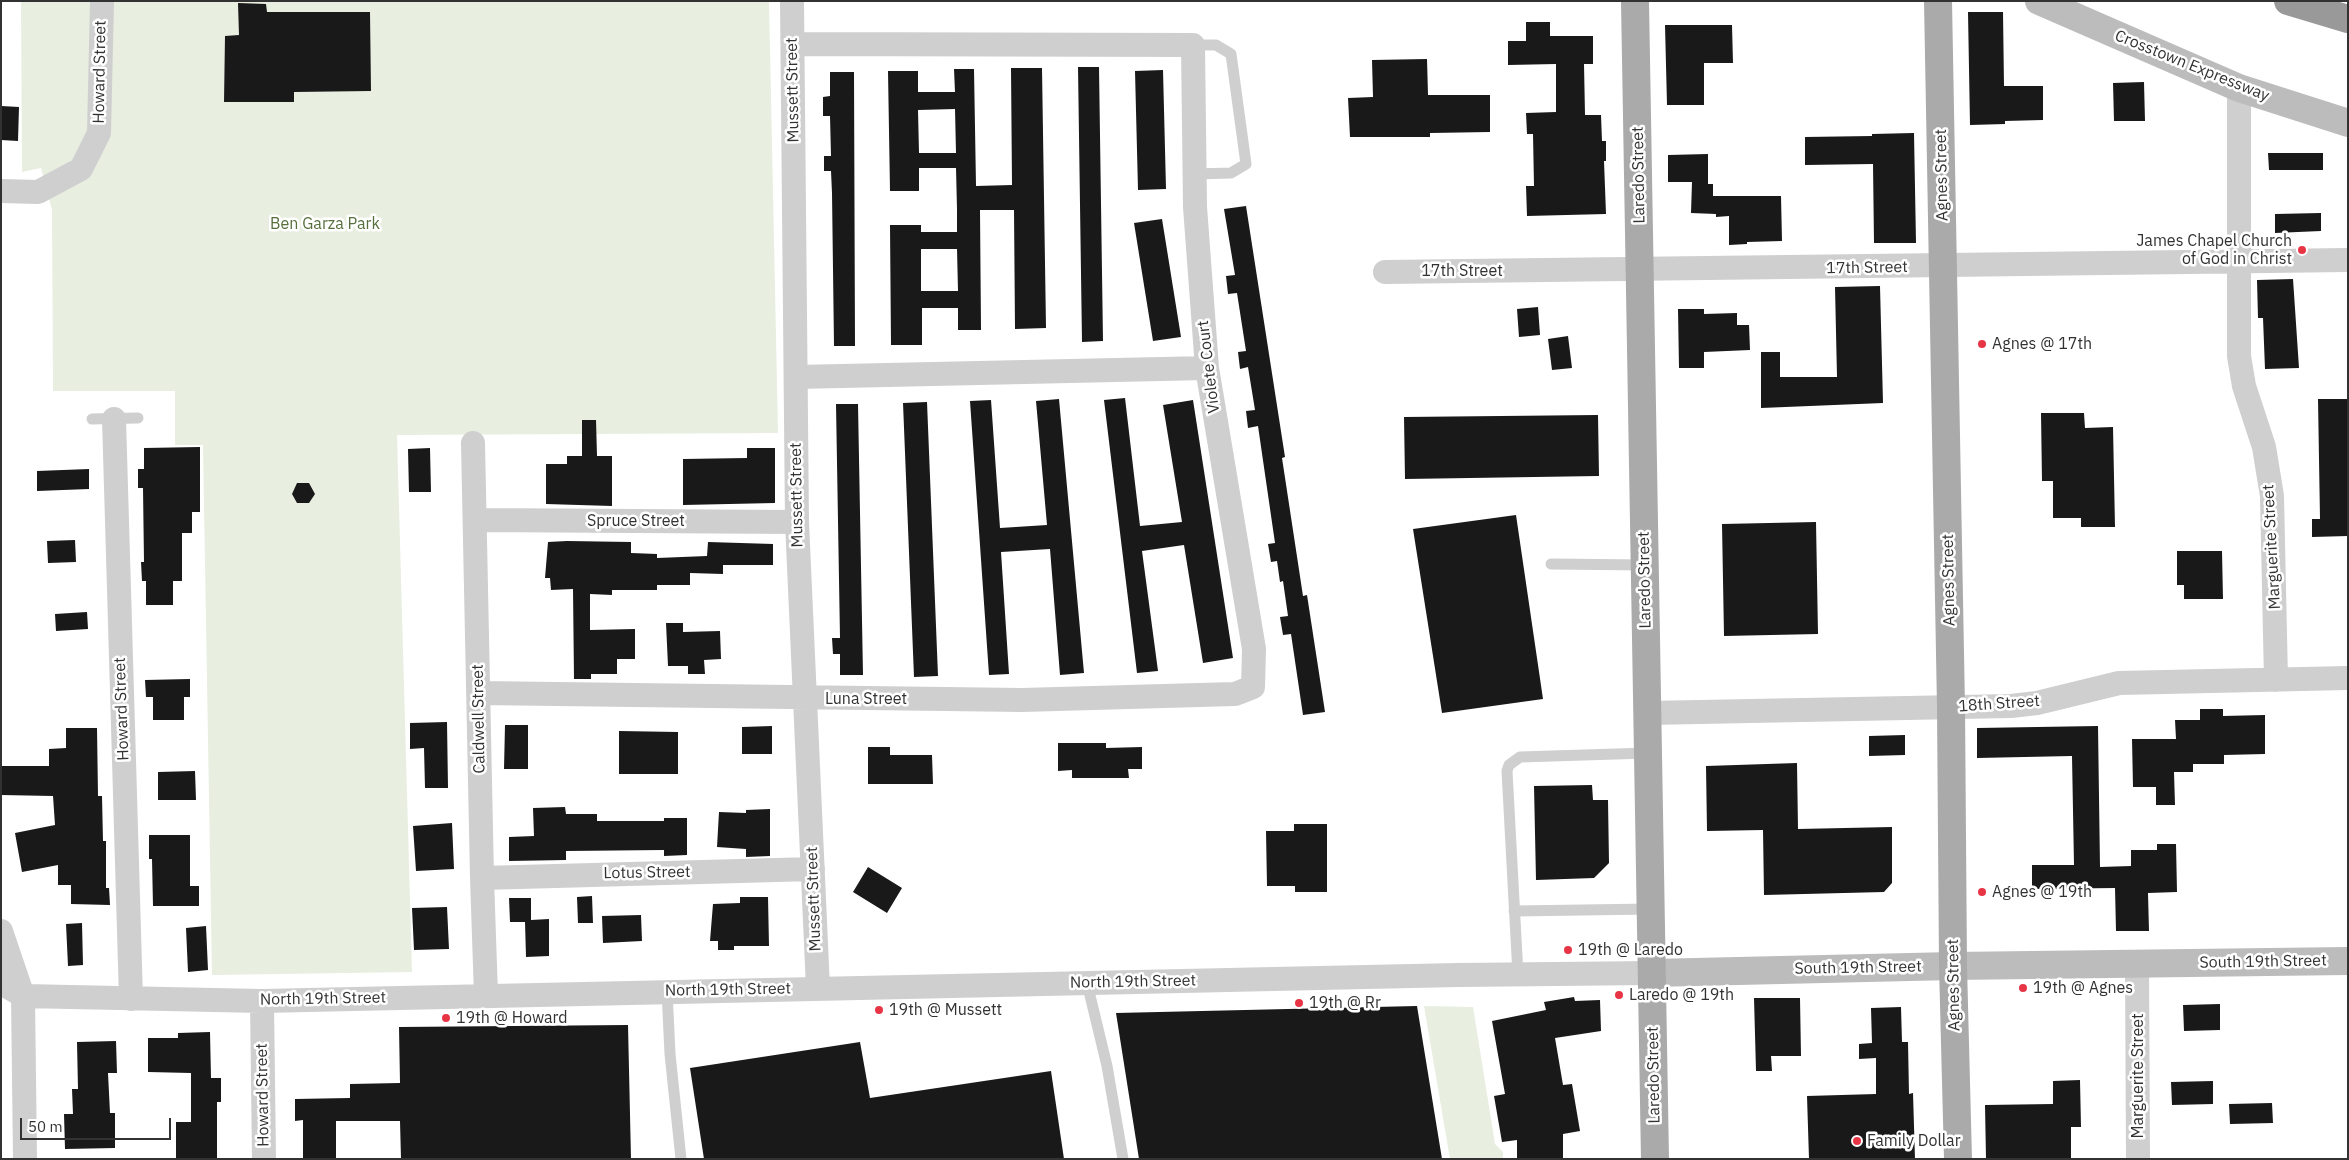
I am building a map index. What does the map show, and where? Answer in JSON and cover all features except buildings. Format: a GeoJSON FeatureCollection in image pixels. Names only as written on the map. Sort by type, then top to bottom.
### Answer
{"type":"FeatureCollection","features":[{"type":"Feature","properties":{"kind":"highway"},"geometry":{"type":"LineString","coordinates":[[2288,1],[2348,19]]}},
{"type":"Feature","properties":{"kind":"main road","name":"Laredo Street"},"geometry":{"type":"LineString","coordinates":[[1635,1],[1655,1159]]}},
{"type":"Feature","properties":{"kind":"main road","name":"Agnes Street"},"geometry":{"type":"LineString","coordinates":[[1938,1],[1951,707],[1953,966],[1958,1159]]}},
{"type":"Feature","properties":{"kind":"street","name":"Howard Street"},"geometry":{"type":"LineString","coordinates":[[1,191],[38,192],[81,169],[99,133],[102,1]]}},
{"type":"Feature","properties":{"kind":"street","name":"Mussett Street"},"geometry":{"type":"LineString","coordinates":[[792,1],[797,522],[818,988]]}},
{"type":"Feature","properties":{"kind":"street","name":"Crosstown Expressway"},"geometry":{"type":"LineString","coordinates":[[2039,1],[2239,88],[2348,123]]}},
{"type":"Feature","properties":{"kind":"street"},"geometry":{"type":"LineString","coordinates":[[793,44],[1193,45]]}},
{"type":"Feature","properties":{"kind":"street","name":"Violete Court"},"geometry":{"type":"LineString","coordinates":[[1193,45],[1195,207],[1207,368],[1254,649],[1253,687]]}},
{"type":"Feature","properties":{"kind":"street","name":"Marguerite Street"},"geometry":{"type":"LineString","coordinates":[[2239,88],[2239,356],[2244,386],[2264,447],[2272,496],[2276,680]]}},
{"type":"Feature","properties":{"kind":"street","name":"17th Street"},"geometry":{"type":"LineString","coordinates":[[1385,272],[1943,267],[2348,260]]}},
{"type":"Feature","properties":{"kind":"street"},"geometry":{"type":"LineString","coordinates":[[796,377],[1207,368]]}},
{"type":"Feature","properties":{"kind":"street","name":"Howard Street"},"geometry":{"type":"LineString","coordinates":[[103,419],[131,999]]}},
{"type":"Feature","properties":{"kind":"street","name":"Caldwell Street"},"geometry":{"type":"LineString","coordinates":[[474,443],[486,995]]}},
{"type":"Feature","properties":{"kind":"street","name":"Spruce Street"},"geometry":{"type":"LineString","coordinates":[[475,520],[797,522]]}},
{"type":"Feature","properties":{"kind":"street","name":"18th Street"},"geometry":{"type":"LineString","coordinates":[[1647,713],[2037,704],[2119,683],[2348,678]]}},
{"type":"Feature","properties":{"kind":"street","name":"Luna Street"},"geometry":{"type":"LineString","coordinates":[[478,693],[1022,700],[1235,694],[1253,687]]}},
{"type":"Feature","properties":{"kind":"street","name":"Lotus Street"},"geometry":{"type":"LineString","coordinates":[[482,878],[813,870]]}},
{"type":"Feature","properties":{"kind":"street"},"geometry":{"type":"LineString","coordinates":[[1,932],[23,996],[26,1159]]}},
{"type":"Feature","properties":{"kind":"street","name":"South 19th Street"},"geometry":{"type":"LineString","coordinates":[[1458,975],[2348,961]]}},
{"type":"Feature","properties":{"kind":"street","name":"Marguerite Street"},"geometry":{"type":"LineString","coordinates":[[2137,964],[2138,1159]]}},
{"type":"Feature","properties":{"kind":"street","name":"North 19th Street"},"geometry":{"type":"LineString","coordinates":[[1,984],[23,996],[262,1001],[1458,975]]}},
{"type":"Feature","properties":{"kind":"street","name":"Howard Street"},"geometry":{"type":"LineString","coordinates":[[262,1001],[264,1159]]}},
{"type":"Feature","properties":{"kind":"lane"},"geometry":{"type":"LineString","coordinates":[[1193,45],[1216,45],[1231,54],[1246,164],[1231,173],[1194,174]]}},
{"type":"Feature","properties":{"kind":"lane"},"geometry":{"type":"LineString","coordinates":[[103,419],[138,418]]}},
{"type":"Feature","properties":{"kind":"lane"},"geometry":{"type":"LineString","coordinates":[[1551,564],[1645,566]]}},
{"type":"Feature","properties":{"kind":"lane"},"geometry":{"type":"LineString","coordinates":[[1518,975],[1507,771],[1511,762],[1520,757],[1648,753]]}},
{"type":"Feature","properties":{"kind":"lane"},"geometry":{"type":"LineString","coordinates":[[1514,911],[1651,909]]}},
{"type":"Feature","properties":{"kind":"lane"},"geometry":{"type":"LineString","coordinates":[[1087,983],[1107,1066],[1123,1159]]}},
{"type":"Feature","properties":{"kind":"lane"},"geometry":{"type":"LineString","coordinates":[[667,991],[670,1054],[681,1159]]}},
{"type":"Feature","properties":{"kind":"green space","name":"Ben Garza Park"},"geometry":{"type":"Polygon","coordinates":[[[21,1],[769,1],[778,433],[397,435],[412,972],[212,975],[203,445],[175,445],[175,391],[53,391],[52,210],[41,168],[22,172],[21,1]]]}},
{"type":"Feature","properties":{"kind":"green space"},"geometry":{"type":"Polygon","coordinates":[[[1424,1006],[1473,1007],[1495,1144],[1503,1152],[1503,1159],[1450,1159],[1424,1006]]]}},
{"type":"Feature","properties":{"kind":"place","name":"James Chapel Church of God in Christ"},"geometry":{"type":"Point","coordinates":[2302,250]}},
{"type":"Feature","properties":{"kind":"place","name":"Agnes @ 17th"},"geometry":{"type":"Point","coordinates":[1982,344]}},
{"type":"Feature","properties":{"kind":"place","name":"Agnes @ 19th"},"geometry":{"type":"Point","coordinates":[1982,892]}},
{"type":"Feature","properties":{"kind":"place","name":"19th @ Laredo"},"geometry":{"type":"Point","coordinates":[1568,950]}},
{"type":"Feature","properties":{"kind":"place","name":"19th @ Agnes"},"geometry":{"type":"Point","coordinates":[2023,988]}},
{"type":"Feature","properties":{"kind":"place","name":"Laredo @ 19th"},"geometry":{"type":"Point","coordinates":[1619,995]}},
{"type":"Feature","properties":{"kind":"place","name":"19th @ Rr"},"geometry":{"type":"Point","coordinates":[1299,1003]}},
{"type":"Feature","properties":{"kind":"place","name":"19th @ Mussett"},"geometry":{"type":"Point","coordinates":[879,1010]}},
{"type":"Feature","properties":{"kind":"place","name":"19th @ Howard"},"geometry":{"type":"Point","coordinates":[446,1018]}},
{"type":"Feature","properties":{"kind":"place","name":"Family Dollar"},"geometry":{"type":"Point","coordinates":[1857,1141]}}]}
